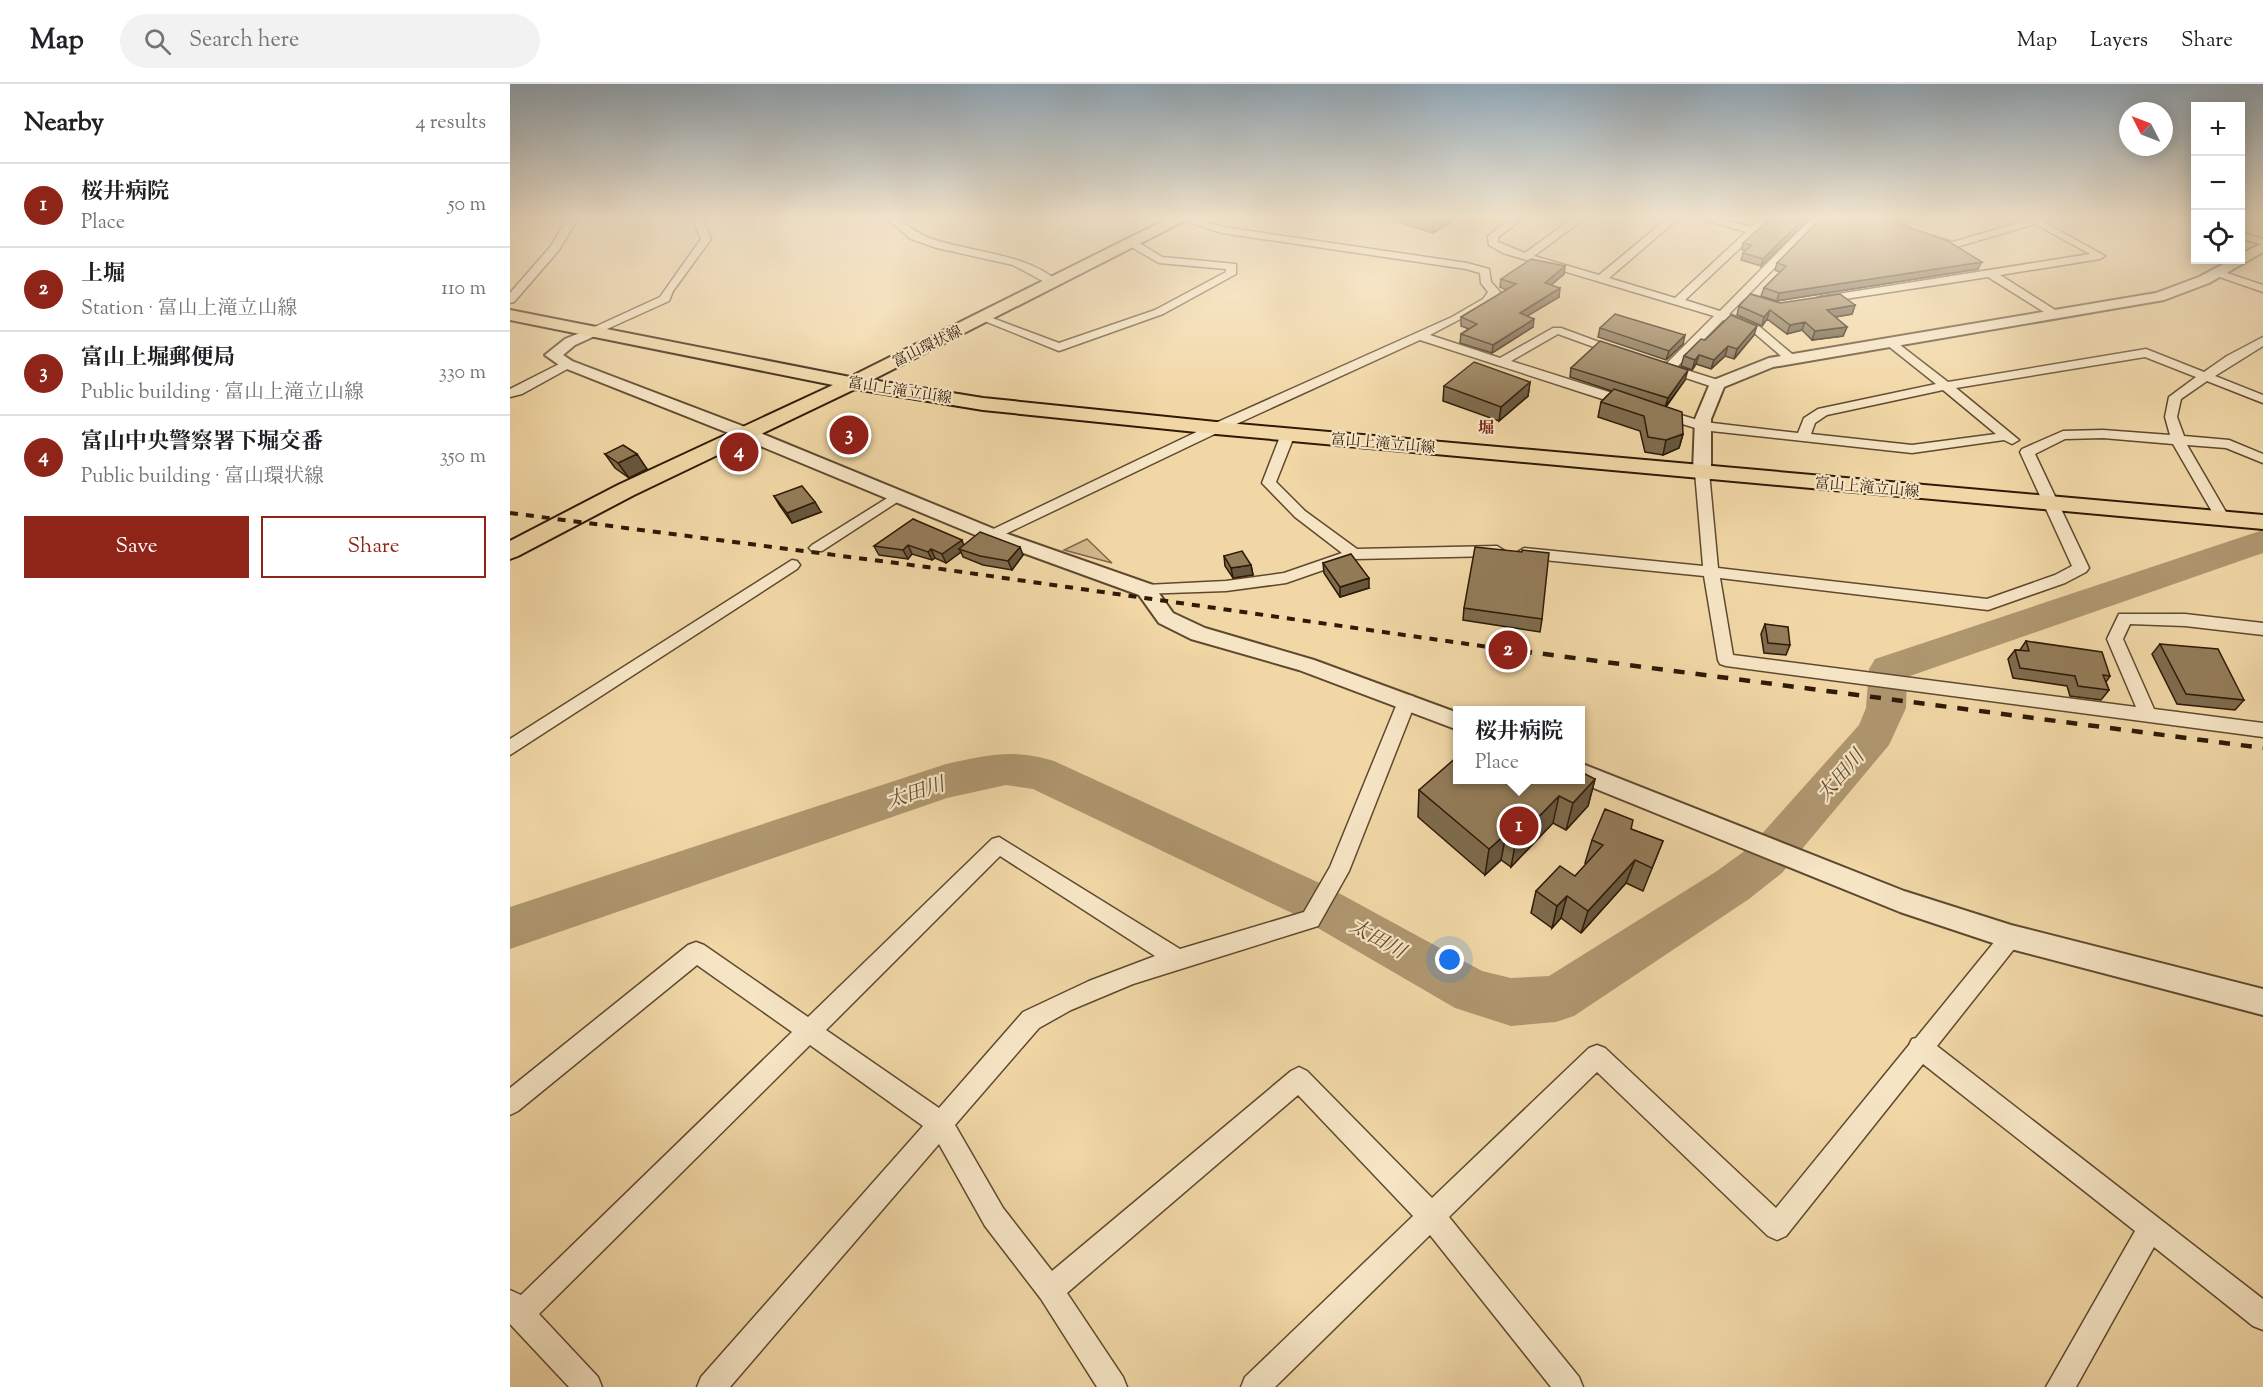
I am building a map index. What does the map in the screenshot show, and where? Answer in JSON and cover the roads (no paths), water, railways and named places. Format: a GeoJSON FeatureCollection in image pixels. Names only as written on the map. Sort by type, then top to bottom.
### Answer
{"type":"FeatureCollection","features":[{"type":"Feature","properties":{"kind":"main road","name":"富山環状線"},"geometry":{"type":"LineString","coordinates":[[510,550],[626,490],[830,394],[1062,279]]}},
{"type":"Feature","properties":{"kind":"main road","name":"富山上滝立山線"},"geometry":{"type":"LineString","coordinates":[[510,315],[852,383],[984,404],[1207,433]]}},
{"type":"Feature","properties":{"kind":"main road","name":"富山上滝立山線"},"geometry":{"type":"LineString","coordinates":[[510,330],[830,394],[937,411],[1286,440],[2230,526],[2263,536]]}},
{"type":"Feature","properties":{"kind":"main road","name":"富山上滝立山線"},"geometry":{"type":"LineString","coordinates":[[2230,526],[2263,522]]}},
{"type":"Feature","properties":{"kind":"street"},"geometry":{"type":"LineString","coordinates":[[510,300],[528,279]]}},
{"type":"Feature","properties":{"kind":"street"},"geometry":{"type":"LineString","coordinates":[[677,279],[665,299],[570,342],[553,355],[567,364],[747,434],[992,535],[1146,590],[1226,586],[1286,578],[1354,554],[1489,551],[1572,556],[1988,605],[2060,579],[2080,568],[2027,452],[1891,342]]}},
{"type":"Feature","properties":{"kind":"street"},"geometry":{"type":"LineString","coordinates":[[1046,279],[1054,283]]}},
{"type":"Feature","properties":{"kind":"street"},"geometry":{"type":"LineString","coordinates":[[983,318],[1059,347],[1159,312],[1222,279]]}},
{"type":"Feature","properties":{"kind":"street"},"geometry":{"type":"LineString","coordinates":[[992,535],[1207,433],[1420,336],[1487,302],[1494,292],[1486,283],[1486,279]]}},
{"type":"Feature","properties":{"kind":"street"},"geometry":{"type":"LineString","coordinates":[[1601,279],[1722,315],[1756,329],[1792,359]]}},
{"type":"Feature","properties":{"kind":"street"},"geometry":{"type":"LineString","coordinates":[[1677,302],[1702,279]]}},
{"type":"Feature","properties":{"kind":"street"},"geometry":{"type":"LineString","coordinates":[[1669,368],[1757,279]]}},
{"type":"Feature","properties":{"kind":"street"},"geometry":{"type":"LineString","coordinates":[[1812,301],[1952,279]]}},
{"type":"Feature","properties":{"kind":"street"},"geometry":{"type":"LineString","coordinates":[[1998,279],[2056,315]]}},
{"type":"Feature","properties":{"kind":"street"},"geometry":{"type":"LineString","coordinates":[[1501,362],[1557,330],[1717,384],[1768,363],[2159,297],[2204,279]]}},
{"type":"Feature","properties":{"kind":"street"},"geometry":{"type":"LineString","coordinates":[[2234,279],[2263,289]]}},
{"type":"Feature","properties":{"kind":"street"},"geometry":{"type":"LineString","coordinates":[[1741,295],[1777,306],[1788,304]]}},
{"type":"Feature","properties":{"kind":"street"},"geometry":{"type":"LineString","coordinates":[[1420,336],[1702,426],[1912,449],[2007,436]]}},
{"type":"Feature","properties":{"kind":"street"},"geometry":{"type":"LineString","coordinates":[[2230,526],[2179,442],[2171,417],[2175,397],[2263,341]]}},
{"type":"Feature","properties":{"kind":"street"},"geometry":{"type":"LineString","coordinates":[[1803,437],[1809,421],[1823,412],[1945,386],[2146,353],[2207,375],[2263,399]]}},
{"type":"Feature","properties":{"kind":"street"},"geometry":{"type":"LineString","coordinates":[[510,393],[518,391],[567,364]]}},
{"type":"Feature","properties":{"kind":"street"},"geometry":{"type":"LineString","coordinates":[[1717,384],[1703,419],[1703,478],[1711,573],[1726,660],[2263,730]]}},
{"type":"Feature","properties":{"kind":"street"},"geometry":{"type":"LineString","coordinates":[[2027,452],[2063,435],[2103,434],[2179,442],[2229,444],[2263,459]]}},
{"type":"Feature","properties":{"kind":"street"},"geometry":{"type":"LineString","coordinates":[[1286,440],[1269,483],[1300,514],[1354,554]]}},
{"type":"Feature","properties":{"kind":"street"},"geometry":{"type":"LineString","coordinates":[[817,548],[897,496]]}},
{"type":"Feature","properties":{"kind":"street"},"geometry":{"type":"LineString","coordinates":[[510,748],[792,565]]}},
{"type":"Feature","properties":{"kind":"street"},"geometry":{"type":"LineString","coordinates":[[1146,590],[1157,610],[1172,621],[1196,632],[1286,658],[1453,720]]}},
{"type":"Feature","properties":{"kind":"street"},"geometry":{"type":"LineString","coordinates":[[2148,715],[2115,639],[2125,618],[2185,620],[2263,629]]}},
{"type":"Feature","properties":{"kind":"street"},"geometry":{"type":"LineString","coordinates":[[711,1387],[1031,1020],[1067,1000],[1179,960],[1311,919],[1339,871],[1407,701]]}},
{"type":"Feature","properties":{"kind":"street"},"geometry":{"type":"LineString","coordinates":[[1585,774],[1900,901],[2011,937],[2263,1002]]}},
{"type":"Feature","properties":{"kind":"street"},"geometry":{"type":"LineString","coordinates":[[588,1387],[515,1308],[808,1032],[999,845],[1179,960]]}},
{"type":"Feature","properties":{"kind":"street"},"geometry":{"type":"LineString","coordinates":[[1256,1387],[1596,1056],[1777,1227],[2011,937]]}},
{"type":"Feature","properties":{"kind":"street"},"geometry":{"type":"LineString","coordinates":[[510,1103],[696,952],[941,1124],[994,1217],[1050,1290],[1113,1387]]}},
{"type":"Feature","properties":{"kind":"street"},"geometry":{"type":"LineString","coordinates":[[1920,1047],[2263,1316]]}},
{"type":"Feature","properties":{"kind":"street"},"geometry":{"type":"LineString","coordinates":[[1050,1290],[1299,1079],[1432,1217],[1569,1387]]}},
{"type":"Feature","properties":{"kind":"street"},"geometry":{"type":"LineString","coordinates":[[2060,1387],[2151,1228]]}},
{"type":"Feature","properties":{"kind":"waterway","name":"太田川"},"geometry":{"type":"LineString","coordinates":[[510,928],[946,781],[1006,769],[1039,773],[1308,899],[1473,992],[1511,1002],[1556,999],[1733,885],[1766,860],[1875,734],[1886,708],[1888,669],[2263,541]]}},
{"type":"Feature","properties":{"kind":"railway"},"geometry":{"type":"LineString","coordinates":[[510,513],[927,567],[1531,653]]}},
{"type":"Feature","properties":{"kind":"railway"},"geometry":{"type":"LineString","coordinates":[[1521,651],[2263,748]]}},
{"type":"Feature","properties":{"kind":"place","name":"富山上堀郵便局"},"geometry":{"type":"Point","coordinates":[849,435]}},
{"type":"Feature","properties":{"kind":"place","name":"富山中央警察署下堀交番"},"geometry":{"type":"Point","coordinates":[739,452]}},
{"type":"Feature","properties":{"kind":"place","name":"上堀"},"geometry":{"type":"Point","coordinates":[1508,650]}},
{"type":"Feature","properties":{"kind":"place","name":"桜井病院"},"geometry":{"type":"Point","coordinates":[1519,826]}},
{"type":"Feature","properties":{"kind":"district","name":"堀"},"geometry":{"type":"Point","coordinates":[1486,427]}}]}
